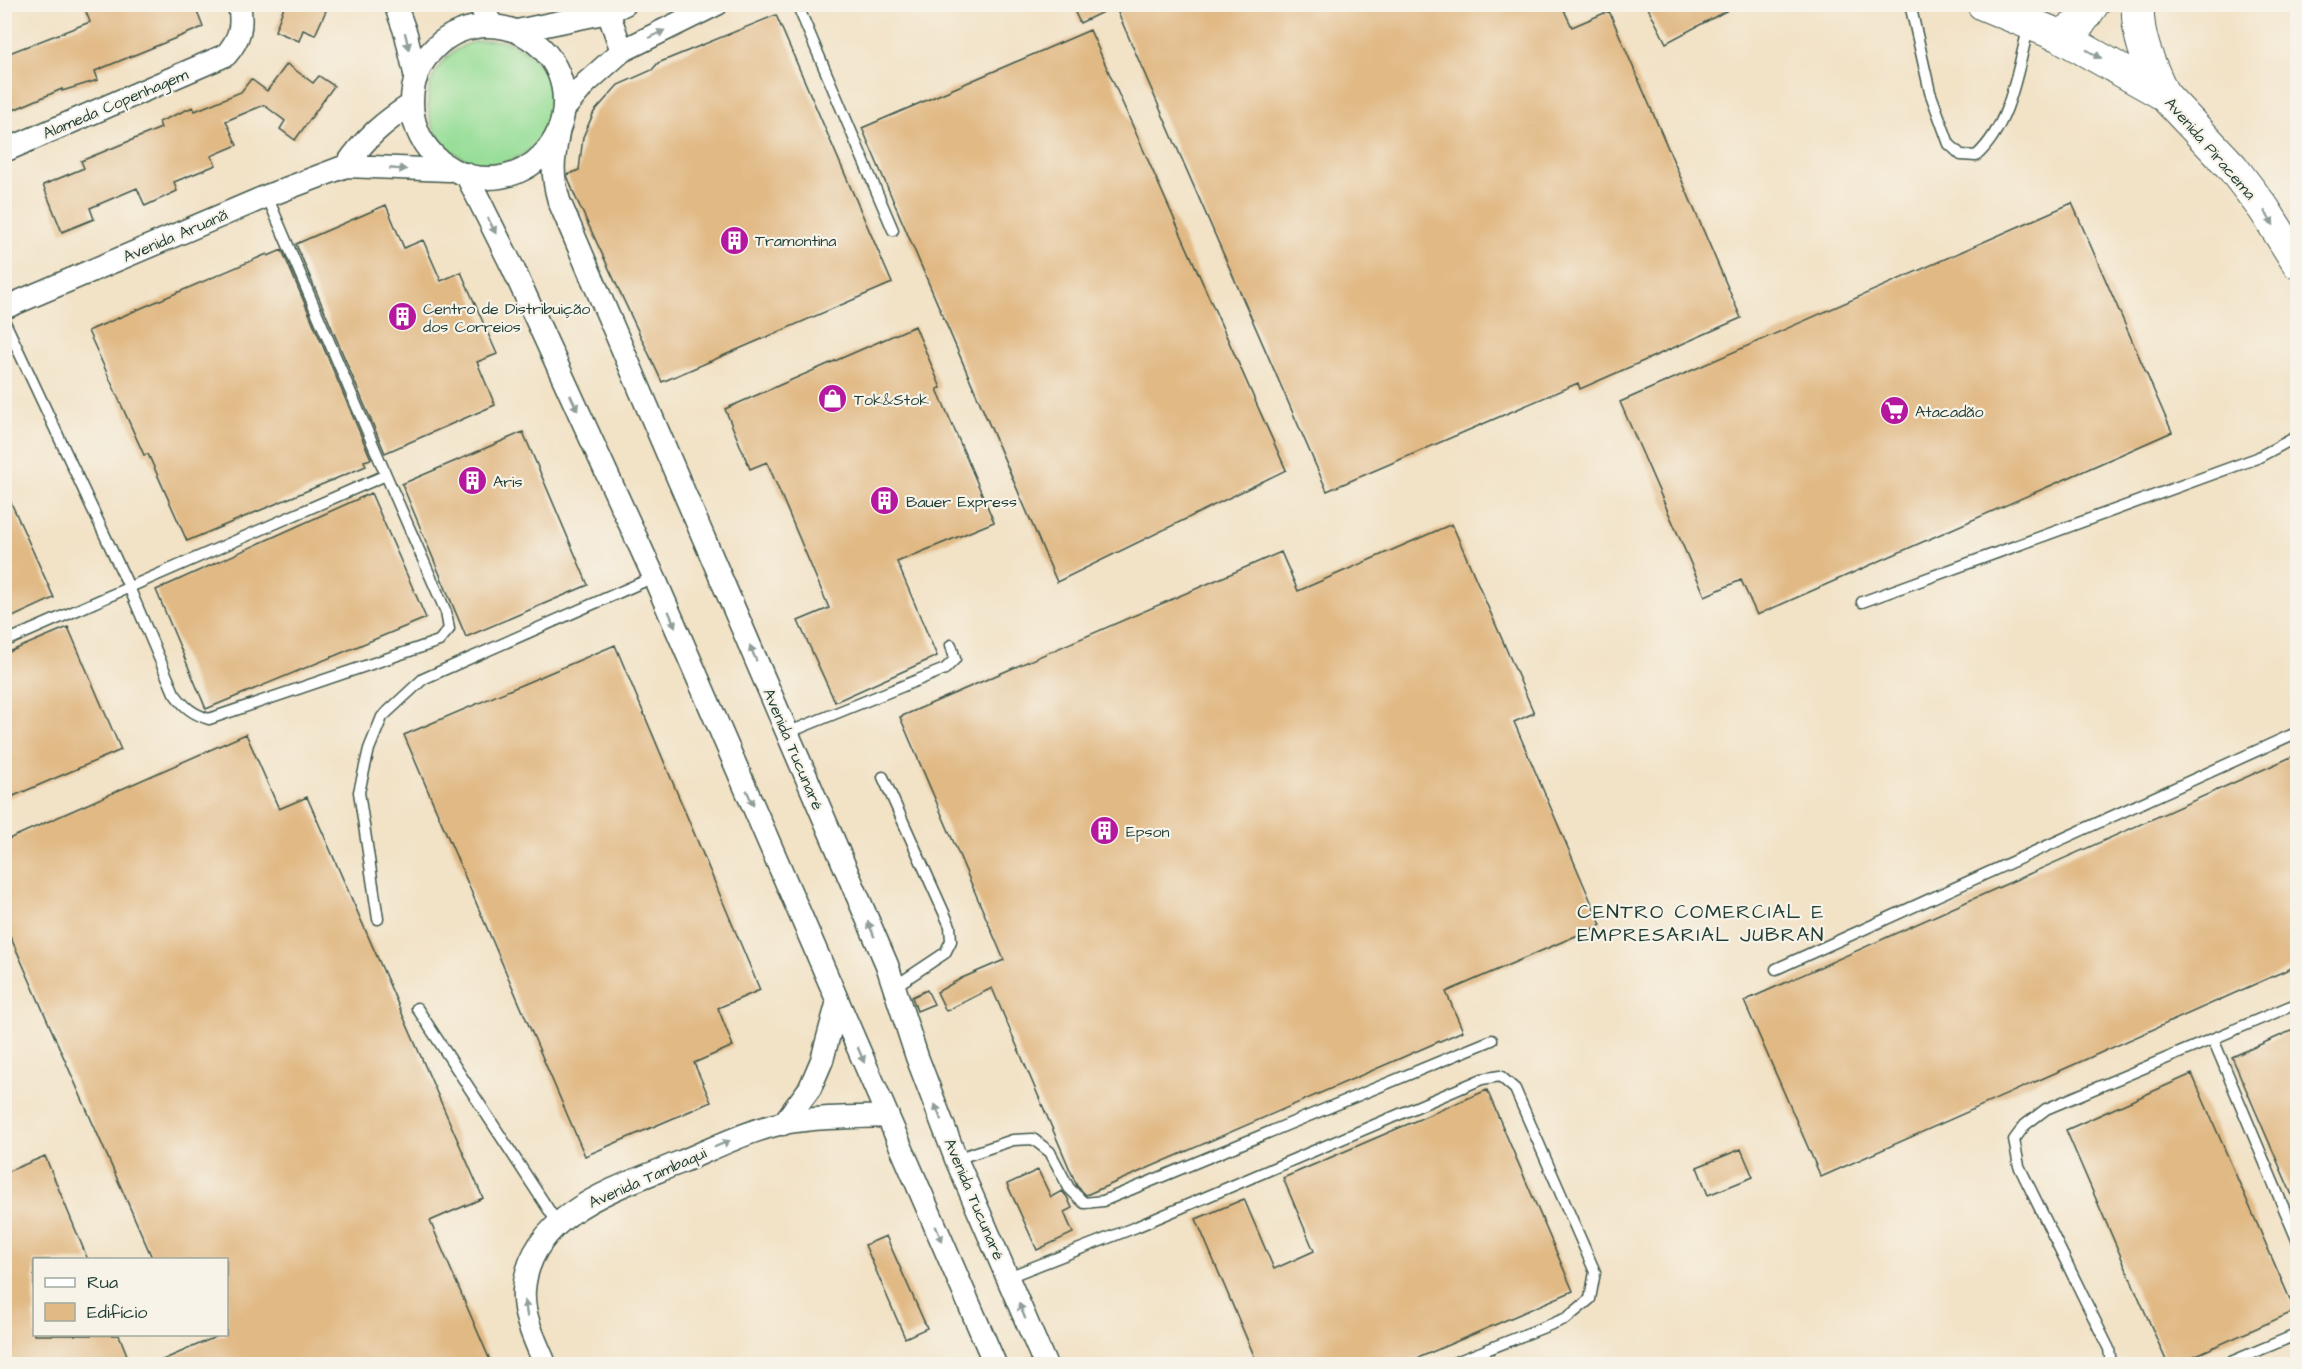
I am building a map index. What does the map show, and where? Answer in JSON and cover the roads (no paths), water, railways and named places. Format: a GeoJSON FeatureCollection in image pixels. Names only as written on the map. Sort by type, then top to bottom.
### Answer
{"type":"FeatureCollection","features":[{"type":"Feature","properties":{"kind":"main road"},"geometry":{"type":"LineString","coordinates":[[1983,4],[2060,36],[2163,94]]}},
{"type":"Feature","properties":{"kind":"main road"},"geometry":{"type":"LineString","coordinates":[[2060,36],[2079,24],[2093,4]]}},
{"type":"Feature","properties":{"kind":"main road"},"geometry":{"type":"LineString","coordinates":[[2138,4],[2140,34],[2146,56],[2163,94]]}},
{"type":"Feature","properties":{"kind":"main road","name":"Avenida Piracema"},"geometry":{"type":"LineString","coordinates":[[2163,94],[2232,167],[2264,209],[2298,263]]}},
{"type":"Feature","properties":{"kind":"street","name":"Alameda Copenhagem"},"geometry":{"type":"LineString","coordinates":[[4,151],[226,56],[236,44],[241,32],[239,4]]}},
{"type":"Feature","properties":{"kind":"street"},"geometry":{"type":"LineString","coordinates":[[395,4],[406,34],[416,78]]}},
{"type":"Feature","properties":{"kind":"street"},"geometry":{"type":"LineString","coordinates":[[478,4],[493,26]]}},
{"type":"Feature","properties":{"kind":"street"},"geometry":{"type":"LineString","coordinates":[[564,109],[586,83],[622,51],[717,4]]}},
{"type":"Feature","properties":{"kind":"street"},"geometry":{"type":"LineString","coordinates":[[517,31],[617,8],[622,51]]}},
{"type":"Feature","properties":{"kind":"street"},"geometry":{"type":"LineString","coordinates":[[493,26],[517,31],[538,44],[554,62],[563,85],[564,109],[558,133],[544,153],[524,170],[499,177],[473,177],[458,172],[429,151],[416,129],[412,104],[416,78],[428,55],[446,38],[468,28],[493,26]]}},
{"type":"Feature","properties":{"kind":"street"},"geometry":{"type":"LineString","coordinates":[[346,166],[361,144],[373,132],[412,104]]}},
{"type":"Feature","properties":{"kind":"street","name":"Avenida Tucunaré"},"geometry":{"type":"LineString","coordinates":[[558,133],[552,166],[559,201],[887,965],[917,1057],[956,1159],[1045,1365]]}},
{"type":"Feature","properties":{"kind":"street","name":"Avenida Aruanã"},"geometry":{"type":"LineString","coordinates":[[4,308],[267,196],[346,166],[458,172]]}},
{"type":"Feature","properties":{"kind":"street"},"geometry":{"type":"LineString","coordinates":[[458,172],[512,266],[654,577],[995,1365]]}},
{"type":"Feature","properties":{"kind":"street"},"geometry":{"type":"LineString","coordinates":[[783,1124],[810,1088],[825,1052],[838,1001]]}},
{"type":"Feature","properties":{"kind":"street","name":"Avenida Tambaqui"},"geometry":{"type":"LineString","coordinates":[[545,1365],[526,1316],[524,1291],[529,1268],[538,1247],[558,1224],[590,1200],[751,1132],[825,1117],[888,1116]]}},
{"type":"Feature","properties":{"kind":"lane"},"geometry":{"type":"LineString","coordinates":[[797,4],[893,230]]}},
{"type":"Feature","properties":{"kind":"lane"},"geometry":{"type":"LineString","coordinates":[[1910,4],[1930,92],[1949,144],[1961,155],[1976,156],[1989,145],[2008,104],[2030,23]]}},
{"type":"Feature","properties":{"kind":"lane"},"geometry":{"type":"LineString","coordinates":[[4,320],[129,587],[174,693],[184,706],[196,715],[209,719],[439,641],[449,629],[446,612],[267,196]]}},
{"type":"Feature","properties":{"kind":"lane"},"geometry":{"type":"LineString","coordinates":[[1862,602],[2257,458],[2298,436]]}},
{"type":"Feature","properties":{"kind":"lane"},"geometry":{"type":"LineString","coordinates":[[4,642],[386,475]]}},
{"type":"Feature","properties":{"kind":"lane"},"geometry":{"type":"LineString","coordinates":[[378,919],[359,792],[369,749],[382,717],[423,679],[654,577]]}},
{"type":"Feature","properties":{"kind":"lane"},"geometry":{"type":"LineString","coordinates":[[787,733],[945,669],[955,659],[951,645]]}},
{"type":"Feature","properties":{"kind":"lane"},"geometry":{"type":"LineString","coordinates":[[1776,969],[2298,732]]}},
{"type":"Feature","properties":{"kind":"lane"},"geometry":{"type":"LineString","coordinates":[[883,777],[950,926],[951,941],[945,953],[894,987]]}},
{"type":"Feature","properties":{"kind":"lane"},"geometry":{"type":"LineString","coordinates":[[2111,1365],[2109,1349],[2019,1166],[2014,1140],[2025,1125],[2046,1109],[2298,1004]]}},
{"type":"Feature","properties":{"kind":"lane"},"geometry":{"type":"LineString","coordinates":[[417,1008],[558,1224]]}},
{"type":"Feature","properties":{"kind":"lane"},"geometry":{"type":"LineString","coordinates":[[2213,1039],[2298,1242]]}},
{"type":"Feature","properties":{"kind":"lane"},"geometry":{"type":"LineString","coordinates":[[956,1159],[1013,1140],[1033,1139],[1050,1152],[1069,1188],[1084,1203],[1103,1201],[1492,1040]]}},
{"type":"Feature","properties":{"kind":"lane"},"geometry":{"type":"LineString","coordinates":[[1008,1276],[1136,1227],[1482,1079],[1500,1076],[1515,1089],[1595,1272],[1590,1299],[1567,1318],[1451,1365]]}},
{"type":"Feature","properties":{"kind":"lane"},"geometry":{"type":"LineString","coordinates":[[2226,1365],[2298,1334]]}},
{"type":"Feature","properties":{"kind":"waterway"},"geometry":{"type":"LineString","coordinates":[[2296,4],[2298,10]]}},
{"type":"Feature","properties":{"kind":"place","name":"Tramontina"},"geometry":{"type":"Point","coordinates":[734,240]}},
{"type":"Feature","properties":{"kind":"place","name":"Centro de Distribuição dos Correios"},"geometry":{"type":"Point","coordinates":[402,317]}},
{"type":"Feature","properties":{"kind":"place","name":"Tok&Stok"},"geometry":{"type":"Point","coordinates":[833,399]}},
{"type":"Feature","properties":{"kind":"place","name":"Atacadão"},"geometry":{"type":"Point","coordinates":[1894,411]}},
{"type":"Feature","properties":{"kind":"place","name":"Aris"},"geometry":{"type":"Point","coordinates":[472,481]}},
{"type":"Feature","properties":{"kind":"place","name":"Bauer Express"},"geometry":{"type":"Point","coordinates":[885,501]}},
{"type":"Feature","properties":{"kind":"place","name":"Epson"},"geometry":{"type":"Point","coordinates":[1105,831]}},
{"type":"Feature","properties":{"kind":"district","name":"CENTRO COMERCIAL E EMPRESARIAL JUBRAN"},"geometry":{"type":"Point","coordinates":[1701,922]}}]}
